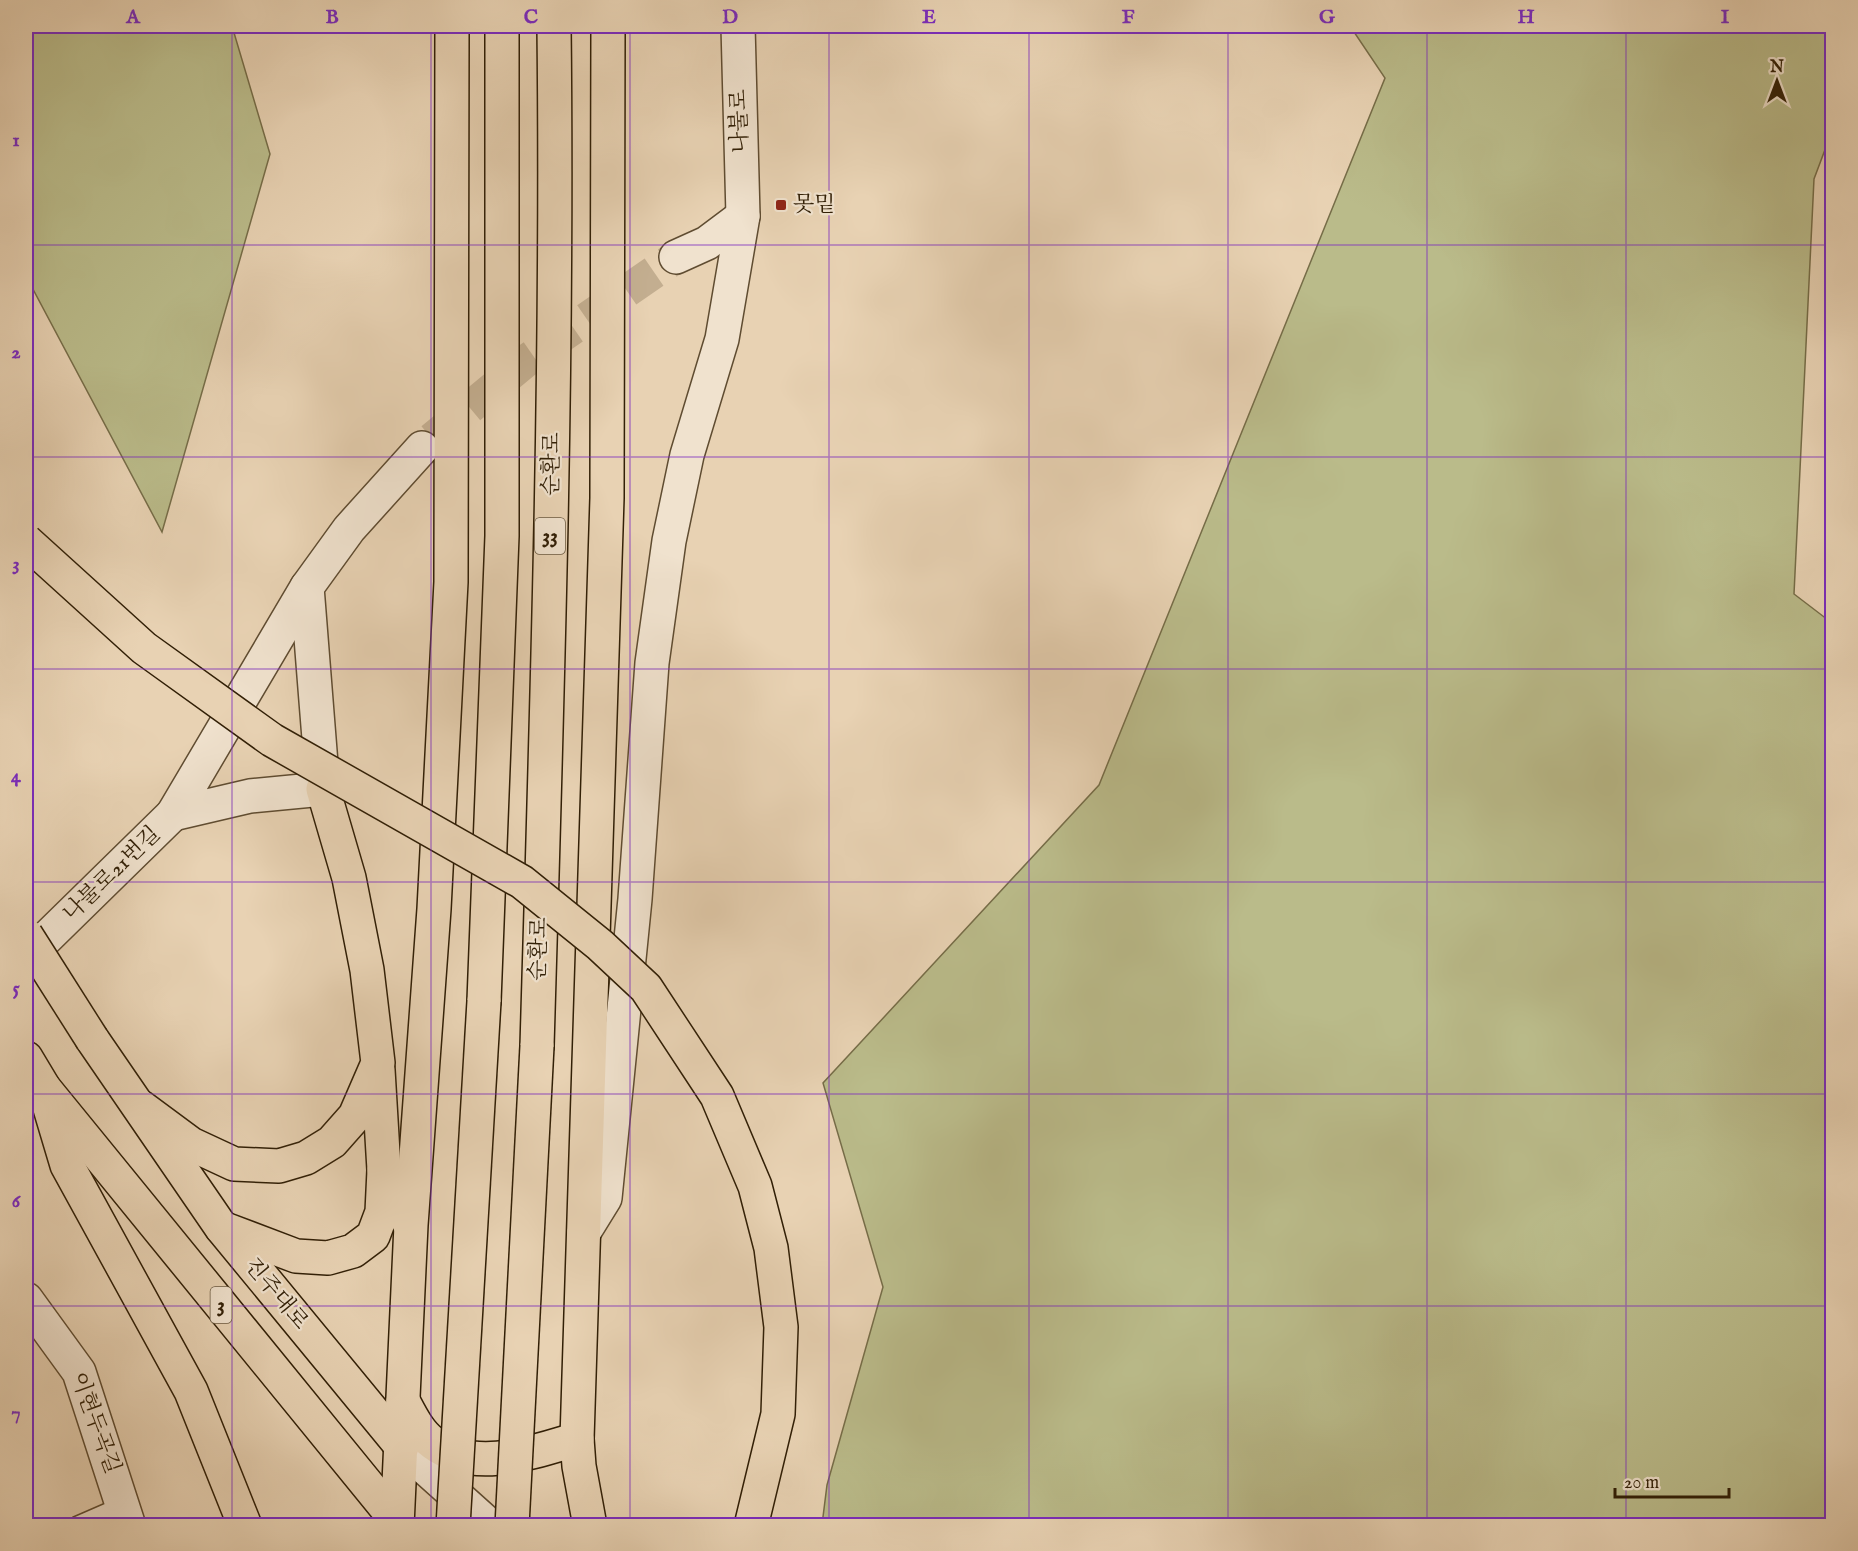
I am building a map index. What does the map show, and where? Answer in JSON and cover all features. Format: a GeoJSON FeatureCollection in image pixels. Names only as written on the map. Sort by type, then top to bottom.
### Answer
{"type":"FeatureCollection","features":[{"type":"Feature","properties":{"kind":"main road"},"geometry":{"type":"LineString","coordinates":[[399,1524],[411,1225],[435,909],[451,582],[452,26]]}},
{"type":"Feature","properties":{"kind":"main road","name":"33"},"geometry":{"type":"LineString","coordinates":[[453,1526],[484,1001],[502,536],[502,26]]}},
{"type":"Feature","properties":{"kind":"main road","name":"순환로"},"geometry":{"type":"LineString","coordinates":[[512,1526],[537,1046],[549,611],[556,189],[554,26]]}},
{"type":"Feature","properties":{"kind":"main road"},"geometry":{"type":"LineString","coordinates":[[590,1526],[579,1466],[577,1438],[607,498],[608,26]]}},
{"type":"Feature","properties":{"kind":"main road"},"geometry":{"type":"LineString","coordinates":[[26,541],[144,648],[272,740],[522,882],[600,945],[646,988],[717,1096],[755,1186],[771,1248],[781,1327],[778,1414],[751,1526]]}},
{"type":"Feature","properties":{"kind":"main road"},"geometry":{"type":"LineString","coordinates":[[221,1227],[296,1256],[328,1258],[353,1251],[373,1236],[382,1212],[384,1170],[378,1063],[367,970],[349,878],[323,789]]}},
{"type":"Feature","properties":{"kind":"main road","name":"진주대로"},"geometry":{"type":"LineString","coordinates":[[26,934],[92,1039],[141,1107],[221,1227],[402,1447]]}},
{"type":"Feature","properties":{"kind":"main road","name":"3"},"geometry":{"type":"LineString","coordinates":[[26,1058],[44,1088],[399,1524]]}},
{"type":"Feature","properties":{"kind":"main road"},"geometry":{"type":"LineString","coordinates":[[141,1107],[191,1144],[234,1164],[279,1166],[306,1158],[332,1142],[355,1116],[378,1063]]}},
{"type":"Feature","properties":{"kind":"main road"},"geometry":{"type":"LineString","coordinates":[[44,1088],[67,1165],[191,1391],[245,1526]]}},
{"type":"Feature","properties":{"kind":"main road"},"geometry":{"type":"LineString","coordinates":[[384,1170],[411,1225]]}},
{"type":"Feature","properties":{"kind":"main road"},"geometry":{"type":"LineString","coordinates":[[403,1401],[419,1429],[434,1444],[462,1457],[489,1459],[531,1453],[577,1438]]}},
{"type":"Feature","properties":{"kind":"street","name":"나불로"},"geometry":{"type":"LineString","coordinates":[[584,1232],[605,1198],[635,898],[652,663],[669,542],[687,455],[722,339],[743,216],[738,26]]}},
{"type":"Feature","properties":{"kind":"street"},"geometry":{"type":"LineString","coordinates":[[676,257],[707,243],[743,216]]}},
{"type":"Feature","properties":{"kind":"street","name":"나불로21번길"},"geometry":{"type":"LineString","coordinates":[[26,958],[173,814],[307,587],[349,529],[422,448]]}},
{"type":"Feature","properties":{"kind":"street"},"geometry":{"type":"LineString","coordinates":[[173,814],[250,796],[323,789],[307,587]]}},
{"type":"Feature","properties":{"kind":"street","name":"이현두곡길"},"geometry":{"type":"LineString","coordinates":[[26,1299],[80,1372],[126,1516]]}},
{"type":"Feature","properties":{"kind":"street","name":"진주대로"},"geometry":{"type":"LineString","coordinates":[[402,1447],[490,1526]]}},
{"type":"Feature","properties":{"kind":"lane"},"geometry":{"type":"LineString","coordinates":[[77,1526],[126,1516]]}},
{"type":"Feature","properties":{"kind":"green space"},"geometry":{"type":"Polygon","coordinates":[[[26,26],[232,26],[270,154],[162,532],[26,276],[26,26]]]}},
{"type":"Feature","properties":{"kind":"green space"},"geometry":{"type":"Polygon","coordinates":[[[1350,26],[1832,26],[1832,131],[1814,179],[1794,594],[1832,623],[1832,1525],[822,1525],[827,1485],[883,1287],[823,1083],[1099,785],[1385,78],[1350,26]]]}},
{"type":"Feature","properties":{"kind":"tunnel"},"geometry":{"type":"LineString","coordinates":[[432,439],[527,360],[676,257]]}},
{"type":"Feature","properties":{"kind":"place","name":"못밑"},"geometry":{"type":"Point","coordinates":[781,205]}}]}
